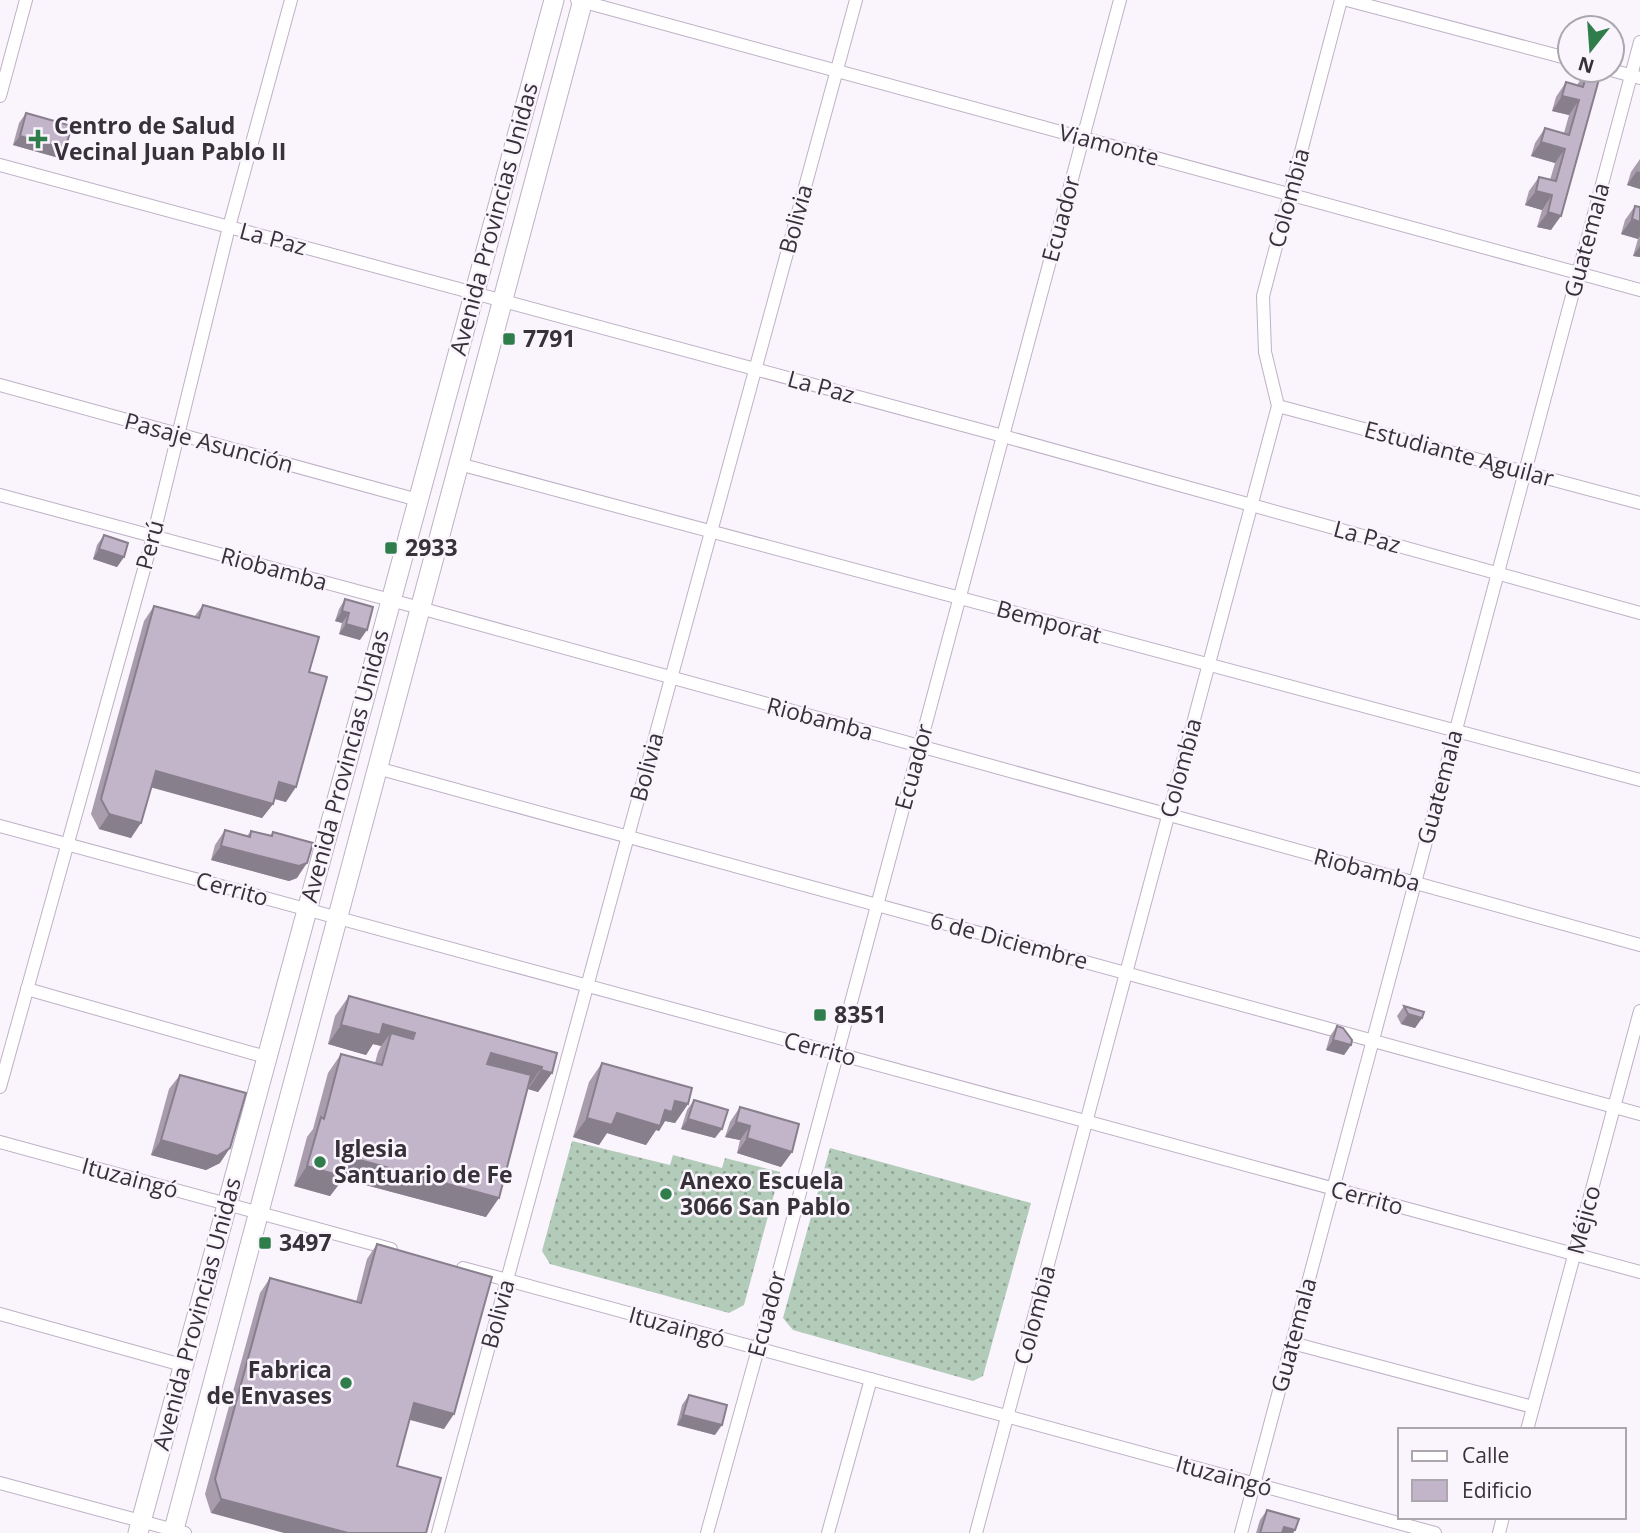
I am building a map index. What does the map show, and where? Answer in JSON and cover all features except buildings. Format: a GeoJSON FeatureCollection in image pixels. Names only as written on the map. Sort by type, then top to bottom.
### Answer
{"type":"FeatureCollection","features":[{"type":"Feature","properties":{"kind":"main road","name":"Avenida Provincias Unidas"},"geometry":{"type":"LineString","coordinates":[[139,1527],[554,0]]}},
{"type":"Feature","properties":{"kind":"main road","name":"Avenida Provincias Unidas"},"geometry":{"type":"LineString","coordinates":[[177,1532],[258,1213],[581,0]]}},
{"type":"Feature","properties":{"kind":"street"},"geometry":{"type":"LineString","coordinates":[[0,96],[26,0]]}},
{"type":"Feature","properties":{"kind":"street","name":"Perú"},"geometry":{"type":"LineString","coordinates":[[0,1087],[153,537],[229,227],[291,0]]}},
{"type":"Feature","properties":{"kind":"street","name":"Viamonte"},"geometry":{"type":"LineString","coordinates":[[581,0],[1640,290]]}},
{"type":"Feature","properties":{"kind":"street","name":"Bolivia"},"geometry":{"type":"LineString","coordinates":[[438,1533],[856,0]]}},
{"type":"Feature","properties":{"kind":"street","name":"Ecuador"},"geometry":{"type":"LineString","coordinates":[[707,1533],[1120,0]]}},
{"type":"Feature","properties":{"kind":"street","name":"Colombia"},"geometry":{"type":"LineString","coordinates":[[976,1533],[1278,405],[1265,352],[1263,296],[1341,0]]}},
{"type":"Feature","properties":{"kind":"street"},"geometry":{"type":"LineString","coordinates":[[1348,0],[1556,55]]}},
{"type":"Feature","properties":{"kind":"street","name":"Guatemala"},"geometry":{"type":"LineString","coordinates":[[1241,1533],[1578,274],[1636,76],[1640,42]]}},
{"type":"Feature","properties":{"kind":"street","name":"La Paz"},"geometry":{"type":"LineString","coordinates":[[0,165],[1003,436],[1640,613]]}},
{"type":"Feature","properties":{"kind":"street","name":"Pasaje Asunción"},"geometry":{"type":"LineString","coordinates":[[0,385],[418,500]]}},
{"type":"Feature","properties":{"kind":"street","name":"Estudiante Aguilar"},"geometry":{"type":"LineString","coordinates":[[1278,405],[1640,503]]}},
{"type":"Feature","properties":{"kind":"street","name":"Bemporat"},"geometry":{"type":"LineString","coordinates":[[459,464],[1640,780]]}},
{"type":"Feature","properties":{"kind":"street","name":"Riobamba"},"geometry":{"type":"LineString","coordinates":[[0,495],[420,608],[1640,945]]}},
{"type":"Feature","properties":{"kind":"street","name":"6 de Diciembre"},"geometry":{"type":"LineString","coordinates":[[377,768],[1640,1114]]}},
{"type":"Feature","properties":{"kind":"street","name":"Cerrito"},"geometry":{"type":"LineString","coordinates":[[0,826],[1640,1272]]}},
{"type":"Feature","properties":{"kind":"street"},"geometry":{"type":"LineString","coordinates":[[27,989],[266,1057]]}},
{"type":"Feature","properties":{"kind":"street","name":"Méjico"},"geometry":{"type":"LineString","coordinates":[[1528,1428],[1640,1011]]}},
{"type":"Feature","properties":{"kind":"street","name":"Ituzaingó"},"geometry":{"type":"LineString","coordinates":[[0,1142],[402,1252]]}},
{"type":"Feature","properties":{"kind":"street","name":"Ituzaingó"},"geometry":{"type":"LineString","coordinates":[[454,1266],[1435,1533]]}},
{"type":"Feature","properties":{"kind":"street"},"geometry":{"type":"LineString","coordinates":[[0,1314],[182,1365]]}},
{"type":"Feature","properties":{"kind":"street"},"geometry":{"type":"LineString","coordinates":[[1292,1343],[1533,1407]]}},
{"type":"Feature","properties":{"kind":"street"},"geometry":{"type":"LineString","coordinates":[[828,1533],[871,1379]]}},
{"type":"Feature","properties":{"kind":"street"},"geometry":{"type":"LineString","coordinates":[[0,1483],[139,1527],[177,1532]]}},
{"type":"Feature","properties":{"kind":"green space","name":"Anexo Escuela 3066 San Pablo"},"geometry":{"type":"Polygon","coordinates":[[[572,1141],[670,1165],[673,1155],[722,1168],[725,1158],[780,1172],[744,1305],[729,1313],[550,1264],[542,1251],[572,1141]]]}},
{"type":"Feature","properties":{"kind":"green space"},"geometry":{"type":"Polygon","coordinates":[[[830,1148],[1031,1203],[983,1376],[973,1381],[793,1330],[783,1318],[830,1148]]]}},
{"type":"Feature","properties":{"kind":"place","name":"Centro de Salud Vecinal Juan Pablo II"},"geometry":{"type":"Point","coordinates":[38,139]}},
{"type":"Feature","properties":{"kind":"place","name":"7791"},"geometry":{"type":"Point","coordinates":[509,339]}},
{"type":"Feature","properties":{"kind":"place","name":"2933"},"geometry":{"type":"Point","coordinates":[391,548]}},
{"type":"Feature","properties":{"kind":"place","name":"8351"},"geometry":{"type":"Point","coordinates":[820,1015]}},
{"type":"Feature","properties":{"kind":"place","name":"Iglesia Santuario de Fe"},"geometry":{"type":"Point","coordinates":[320,1162]}},
{"type":"Feature","properties":{"kind":"place","name":"Anexo Escuela 3066 San Pablo"},"geometry":{"type":"Point","coordinates":[666,1194]}},
{"type":"Feature","properties":{"kind":"place","name":"3497"},"geometry":{"type":"Point","coordinates":[265,1243]}},
{"type":"Feature","properties":{"kind":"place","name":"Fabrica de Envases"},"geometry":{"type":"Point","coordinates":[346,1383]}}]}
